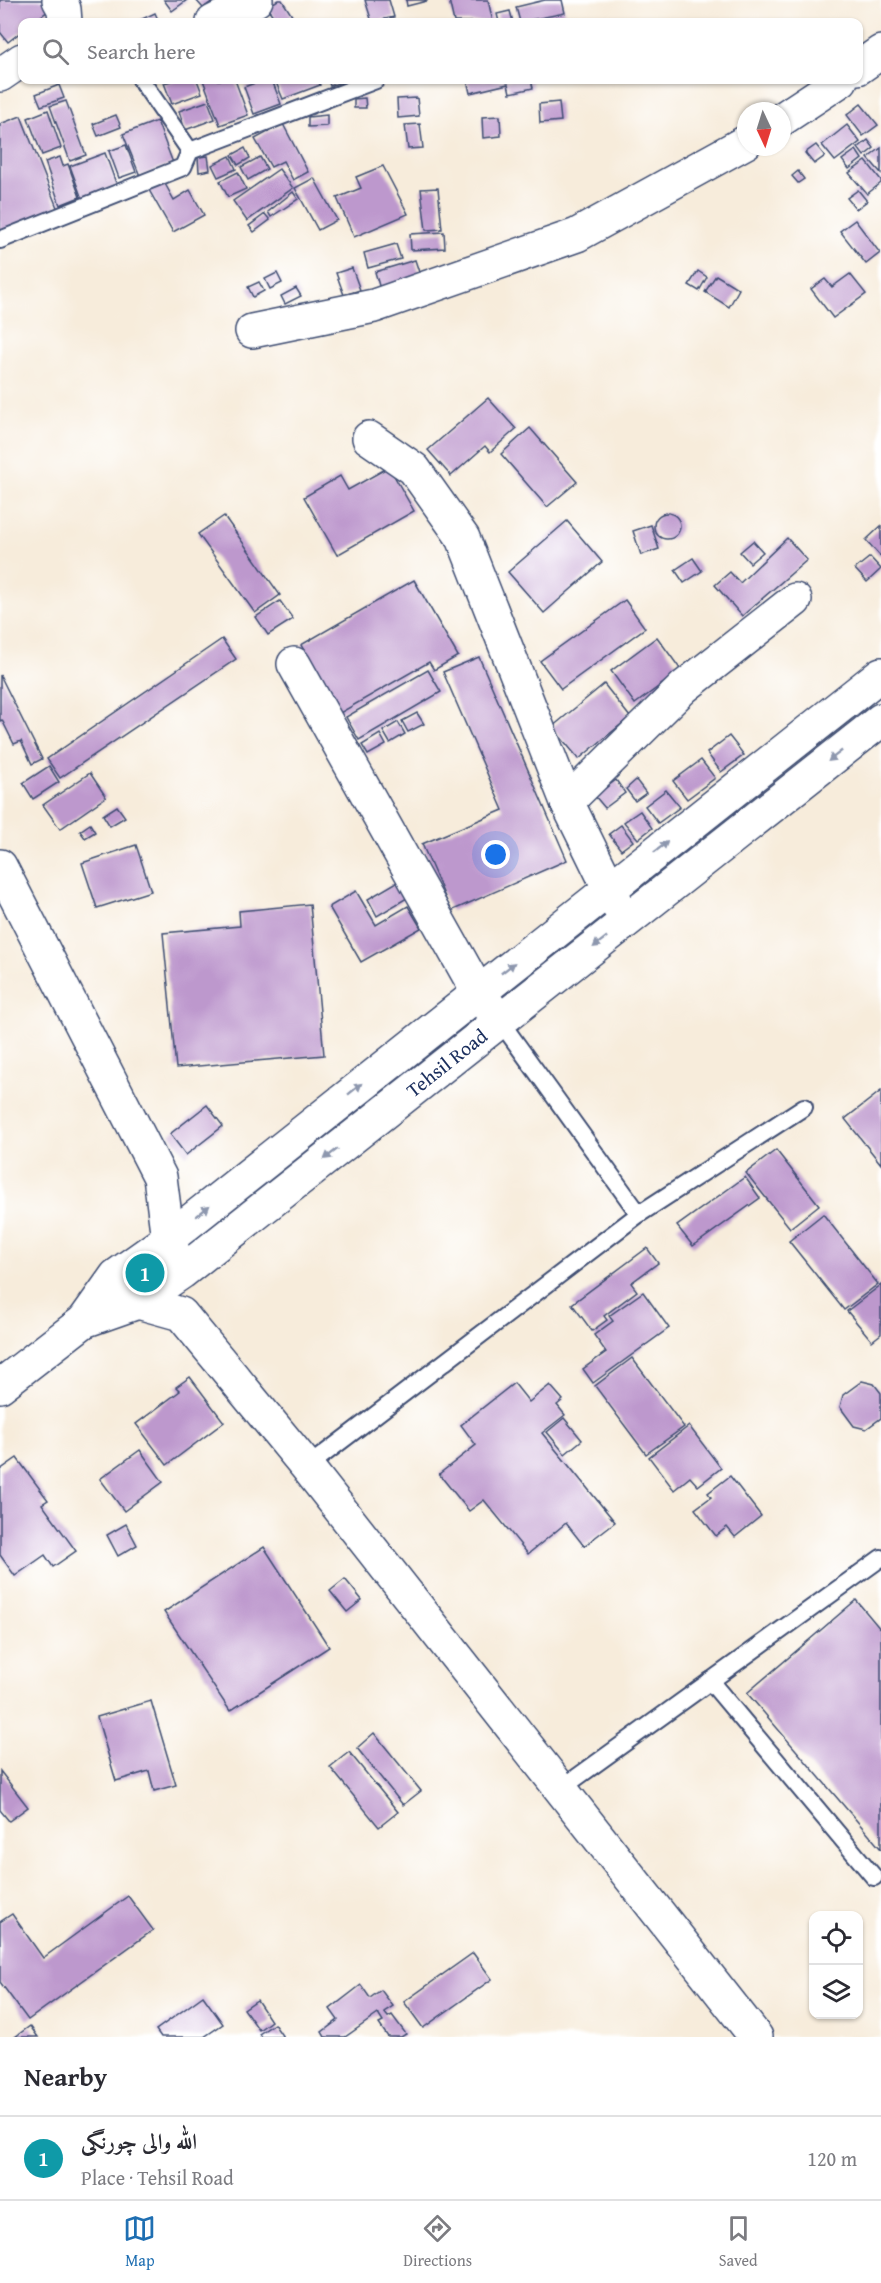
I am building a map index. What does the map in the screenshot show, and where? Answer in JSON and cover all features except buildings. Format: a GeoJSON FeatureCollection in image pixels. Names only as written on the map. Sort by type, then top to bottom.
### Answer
{"type":"FeatureCollection","features":[{"type":"Feature","properties":{"kind":"street"},"geometry":{"type":"LineString","coordinates":[[59,0],[64,9],[65,18]]}},
{"type":"Feature","properties":{"kind":"street"},"geometry":{"type":"LineString","coordinates":[[221,18],[256,0]]}},
{"type":"Feature","properties":{"kind":"street"},"geometry":{"type":"LineString","coordinates":[[863,65],[881,52]]}},
{"type":"Feature","properties":{"kind":"street"},"geometry":{"type":"LineString","coordinates":[[0,75],[18,63]]}},
{"type":"Feature","properties":{"kind":"street"},"geometry":{"type":"LineString","coordinates":[[791,113],[835,84]]}},
{"type":"Feature","properties":{"kind":"street"},"geometry":{"type":"LineString","coordinates":[[252,331],[374,306],[577,235],[737,148]]}},
{"type":"Feature","properties":{"kind":"street"},"geometry":{"type":"LineString","coordinates":[[369,438],[414,469],[463,538],[567,802],[608,889],[627,920]]}},
{"type":"Feature","properties":{"kind":"street"},"geometry":{"type":"LineString","coordinates":[[567,802],[684,687],[795,600]]}},
{"type":"Feature","properties":{"kind":"street"},"geometry":{"type":"LineString","coordinates":[[294,664],[478,992],[500,1021]]}},
{"type":"Feature","properties":{"kind":"street"},"geometry":{"type":"LineString","coordinates":[[84,1321],[116,1275],[168,1239],[881,674]]}},
{"type":"Feature","properties":{"kind":"street","name":"Tehsil Road"},"geometry":{"type":"LineString","coordinates":[[0,1386],[84,1321],[138,1302],[182,1272],[881,720]]}},
{"type":"Feature","properties":{"kind":"street"},"geometry":{"type":"LineString","coordinates":[[0,866],[160,1177],[168,1239],[182,1272],[182,1314]]}},
{"type":"Feature","properties":{"kind":"street"},"geometry":{"type":"LineString","coordinates":[[116,1275],[138,1302],[182,1314],[307,1467],[562,1788],[756,2037]]}},
{"type":"Feature","properties":{"kind":"lane"},"geometry":{"type":"LineString","coordinates":[[144,84],[190,151]]}},
{"type":"Feature","properties":{"kind":"lane"},"geometry":{"type":"LineString","coordinates":[[0,240],[183,167],[190,151],[366,84]]}},
{"type":"Feature","properties":{"kind":"lane"},"geometry":{"type":"LineString","coordinates":[[500,1021],[639,1214]]}},
{"type":"Feature","properties":{"kind":"lane"},"geometry":{"type":"LineString","coordinates":[[307,1467],[639,1214],[804,1107]]}},
{"type":"Feature","properties":{"kind":"lane"},"geometry":{"type":"LineString","coordinates":[[562,1788],[881,1558]]}},
{"type":"Feature","properties":{"kind":"lane"},"geometry":{"type":"LineString","coordinates":[[710,1681],[874,1877]]}},
{"type":"Feature","properties":{"kind":"place","name":"اللہ والی چورنگی"},"geometry":{"type":"Point","coordinates":[145,1273]}}]}
